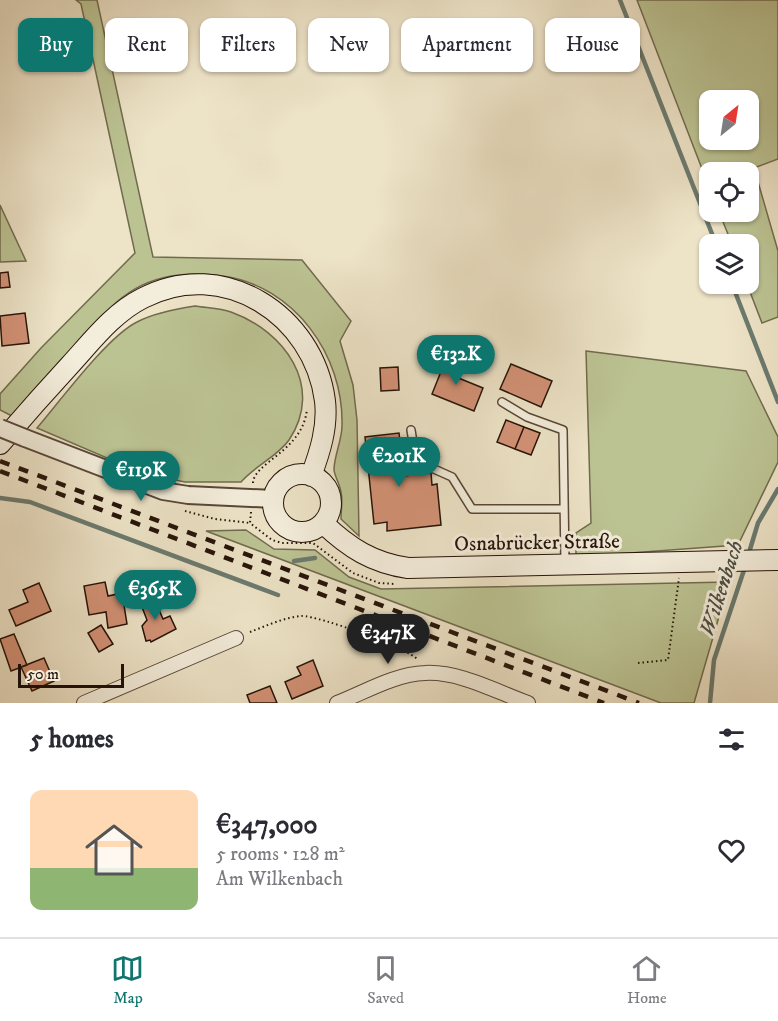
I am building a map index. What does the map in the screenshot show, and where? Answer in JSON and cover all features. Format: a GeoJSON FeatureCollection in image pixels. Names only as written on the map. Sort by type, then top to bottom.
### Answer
{"type":"FeatureCollection","features":[{"type":"Feature","properties":{"kind":"main road"},"geometry":{"type":"LineString","coordinates":[[0,444],[118,314],[144,297],[173,287],[204,284],[235,290],[259,300],[280,314],[297,331],[317,367],[325,401],[325,428],[311,476]]}},
{"type":"Feature","properties":{"kind":"main road"},"geometry":{"type":"LineString","coordinates":[[299,474],[311,476],[324,485],[331,499],[330,508],[323,523],[309,531],[292,530],[278,518],[273,499],[285,480],[299,474]]}},
{"type":"Feature","properties":{"kind":"main road","name":"Osnabrücker Straße"},"geometry":{"type":"LineString","coordinates":[[323,523],[341,541],[384,564],[408,568],[565,567],[772,561]]}},
{"type":"Feature","properties":{"kind":"street"},"geometry":{"type":"LineString","coordinates":[[0,428],[163,491],[188,495],[273,499]]}},
{"type":"Feature","properties":{"kind":"street"},"geometry":{"type":"LineString","coordinates":[[84,703],[236,638]]}},
{"type":"Feature","properties":{"kind":"street"},"geometry":{"type":"LineString","coordinates":[[337,703],[396,679],[425,672],[447,674],[528,703]]}},
{"type":"Feature","properties":{"kind":"lane"},"geometry":{"type":"LineString","coordinates":[[502,402],[527,417],[563,430],[565,567]]}},
{"type":"Feature","properties":{"kind":"lane"},"geometry":{"type":"LineString","coordinates":[[411,430],[416,461],[452,477],[472,509],[564,509]]}},
{"type":"Feature","properties":{"kind":"path"},"geometry":{"type":"LineString","coordinates":[[308,402],[301,431],[292,444],[256,471],[253,477],[250,523],[272,540],[282,543],[313,543],[368,580],[405,584]]}},
{"type":"Feature","properties":{"kind":"path"},"geometry":{"type":"LineString","coordinates":[[638,663],[668,660],[682,563]]}},
{"type":"Feature","properties":{"kind":"path"},"geometry":{"type":"LineString","coordinates":[[236,638],[271,624],[303,616],[331,622],[404,651],[417,657],[425,672]]}},
{"type":"Feature","properties":{"kind":"green space"},"geometry":{"type":"Polygon","coordinates":[[[76,0],[97,0],[105,37],[105,72],[113,72],[153,257],[302,260],[351,321],[340,341],[353,385],[357,420],[359,536],[341,519],[342,495],[334,470],[342,431],[340,400],[334,374],[324,350],[310,328],[292,309],[272,294],[249,282],[223,276],[189,274],[156,280],[135,289],[103,315],[12,416],[0,410],[0,394],[41,348],[135,253],[93,59],[93,18],[84,18],[81,4],[76,0]]]}},
{"type":"Feature","properties":{"kind":"green space"},"geometry":{"type":"Polygon","coordinates":[[[637,0],[778,0],[778,159],[759,166],[759,162],[699,162],[637,0]]]}},
{"type":"Feature","properties":{"kind":"green space"},"geometry":{"type":"Polygon","coordinates":[[[759,185],[778,251],[778,317],[762,323],[751,294],[759,294],[759,234],[728,234],[723,222],[759,222],[759,185]]]}},
{"type":"Feature","properties":{"kind":"green space"},"geometry":{"type":"Polygon","coordinates":[[[0,205],[26,261],[0,262],[0,205]]]}},
{"type":"Feature","properties":{"kind":"green space"},"geometry":{"type":"Polygon","coordinates":[[[195,306],[231,312],[267,332],[282,347],[293,363],[300,381],[303,400],[299,420],[289,440],[241,482],[185,482],[142,473],[37,428],[71,386],[125,330],[150,316],[195,306]]]}},
{"type":"Feature","properties":{"kind":"green space"},"geometry":{"type":"Polygon","coordinates":[[[586,351],[746,371],[778,437],[778,462],[738,545],[576,557],[576,533],[591,523],[586,351]]]}},
{"type":"Feature","properties":{"kind":"green space"},"geometry":{"type":"Polygon","coordinates":[[[246,530],[274,549],[315,550],[349,577],[381,589],[729,582],[694,703],[661,703],[206,531],[246,530]]]}},
{"type":"Feature","properties":{"kind":"building"},"geometry":{"type":"Polygon","coordinates":[[[8,272],[10,287],[0,288],[0,273],[8,272]]]}},
{"type":"Feature","properties":{"kind":"building"},"geometry":{"type":"Polygon","coordinates":[[[25,313],[29,343],[2,346],[0,316],[25,313]]]}},
{"type":"Feature","properties":{"kind":"building"},"geometry":{"type":"Polygon","coordinates":[[[448,354],[463,360],[456,377],[483,388],[474,411],[432,394],[448,354]]]}},
{"type":"Feature","properties":{"kind":"building"},"geometry":{"type":"Polygon","coordinates":[[[511,364],[552,381],[541,407],[500,389],[511,364]]]}},
{"type":"Feature","properties":{"kind":"building"},"geometry":{"type":"Polygon","coordinates":[[[398,367],[399,390],[381,391],[380,368],[398,367]]]}},
{"type":"Feature","properties":{"kind":"building"},"geometry":{"type":"Polygon","coordinates":[[[506,420],[524,427],[515,449],[497,442],[506,420]]]}},
{"type":"Feature","properties":{"kind":"building"},"geometry":{"type":"Polygon","coordinates":[[[524,427],[540,433],[531,455],[515,449],[524,427]]]}},
{"type":"Feature","properties":{"kind":"building"},"geometry":{"type":"Polygon","coordinates":[[[399,433],[404,476],[431,473],[432,485],[437,484],[441,525],[387,531],[387,522],[374,524],[365,437],[399,433]]]}},
{"type":"Feature","properties":{"kind":"building"},"geometry":{"type":"Polygon","coordinates":[[[105,582],[108,596],[122,593],[127,624],[108,628],[106,612],[89,615],[84,586],[105,582]]]}},
{"type":"Feature","properties":{"kind":"building"},"geometry":{"type":"Polygon","coordinates":[[[39,583],[51,611],[16,626],[9,610],[28,602],[23,590],[39,583]]]}},
{"type":"Feature","properties":{"kind":"building"},"geometry":{"type":"Polygon","coordinates":[[[153,596],[163,619],[170,616],[176,629],[151,642],[146,641],[142,626],[147,620],[140,602],[153,596]]]}},
{"type":"Feature","properties":{"kind":"building"},"geometry":{"type":"Polygon","coordinates":[[[101,625],[113,644],[99,652],[88,633],[101,625]]]}},
{"type":"Feature","properties":{"kind":"building"},"geometry":{"type":"Polygon","coordinates":[[[14,634],[27,665],[11,671],[0,639],[14,634]]]}},
{"type":"Feature","properties":{"kind":"building"},"geometry":{"type":"Polygon","coordinates":[[[44,658],[54,681],[32,691],[21,667],[44,658]]]}},
{"type":"Feature","properties":{"kind":"building"},"geometry":{"type":"Polygon","coordinates":[[[313,660],[323,686],[292,699],[285,682],[301,675],[297,667],[313,660]]]}},
{"type":"Feature","properties":{"kind":"building"},"geometry":{"type":"Polygon","coordinates":[[[270,686],[277,703],[250,703],[247,695],[270,686]]]}},
{"type":"Feature","properties":{"kind":"waterway","name":"Wilkenbach"},"geometry":{"type":"LineString","coordinates":[[620,0],[712,234]]}},
{"type":"Feature","properties":{"kind":"waterway","name":"Wilkenbach"},"geometry":{"type":"LineString","coordinates":[[736,294],[778,402]]}},
{"type":"Feature","properties":{"kind":"waterway","name":"Wilkenbach"},"geometry":{"type":"LineString","coordinates":[[748,556],[758,523],[778,489]]}},
{"type":"Feature","properties":{"kind":"waterway"},"geometry":{"type":"LineString","coordinates":[[0,498],[30,502],[278,595]]}},
{"type":"Feature","properties":{"kind":"waterway"},"geometry":{"type":"LineString","coordinates":[[294,561],[315,558]]}},
{"type":"Feature","properties":{"kind":"waterway","name":"Wilkenbach"},"geometry":{"type":"LineString","coordinates":[[710,703],[714,660],[745,567]]}},
{"type":"Feature","properties":{"kind":"railway"},"geometry":{"type":"LineString","coordinates":[[0,461],[639,703]]}},
{"type":"Feature","properties":{"kind":"railway"},"geometry":{"type":"LineString","coordinates":[[0,471],[604,703]]}}]}
